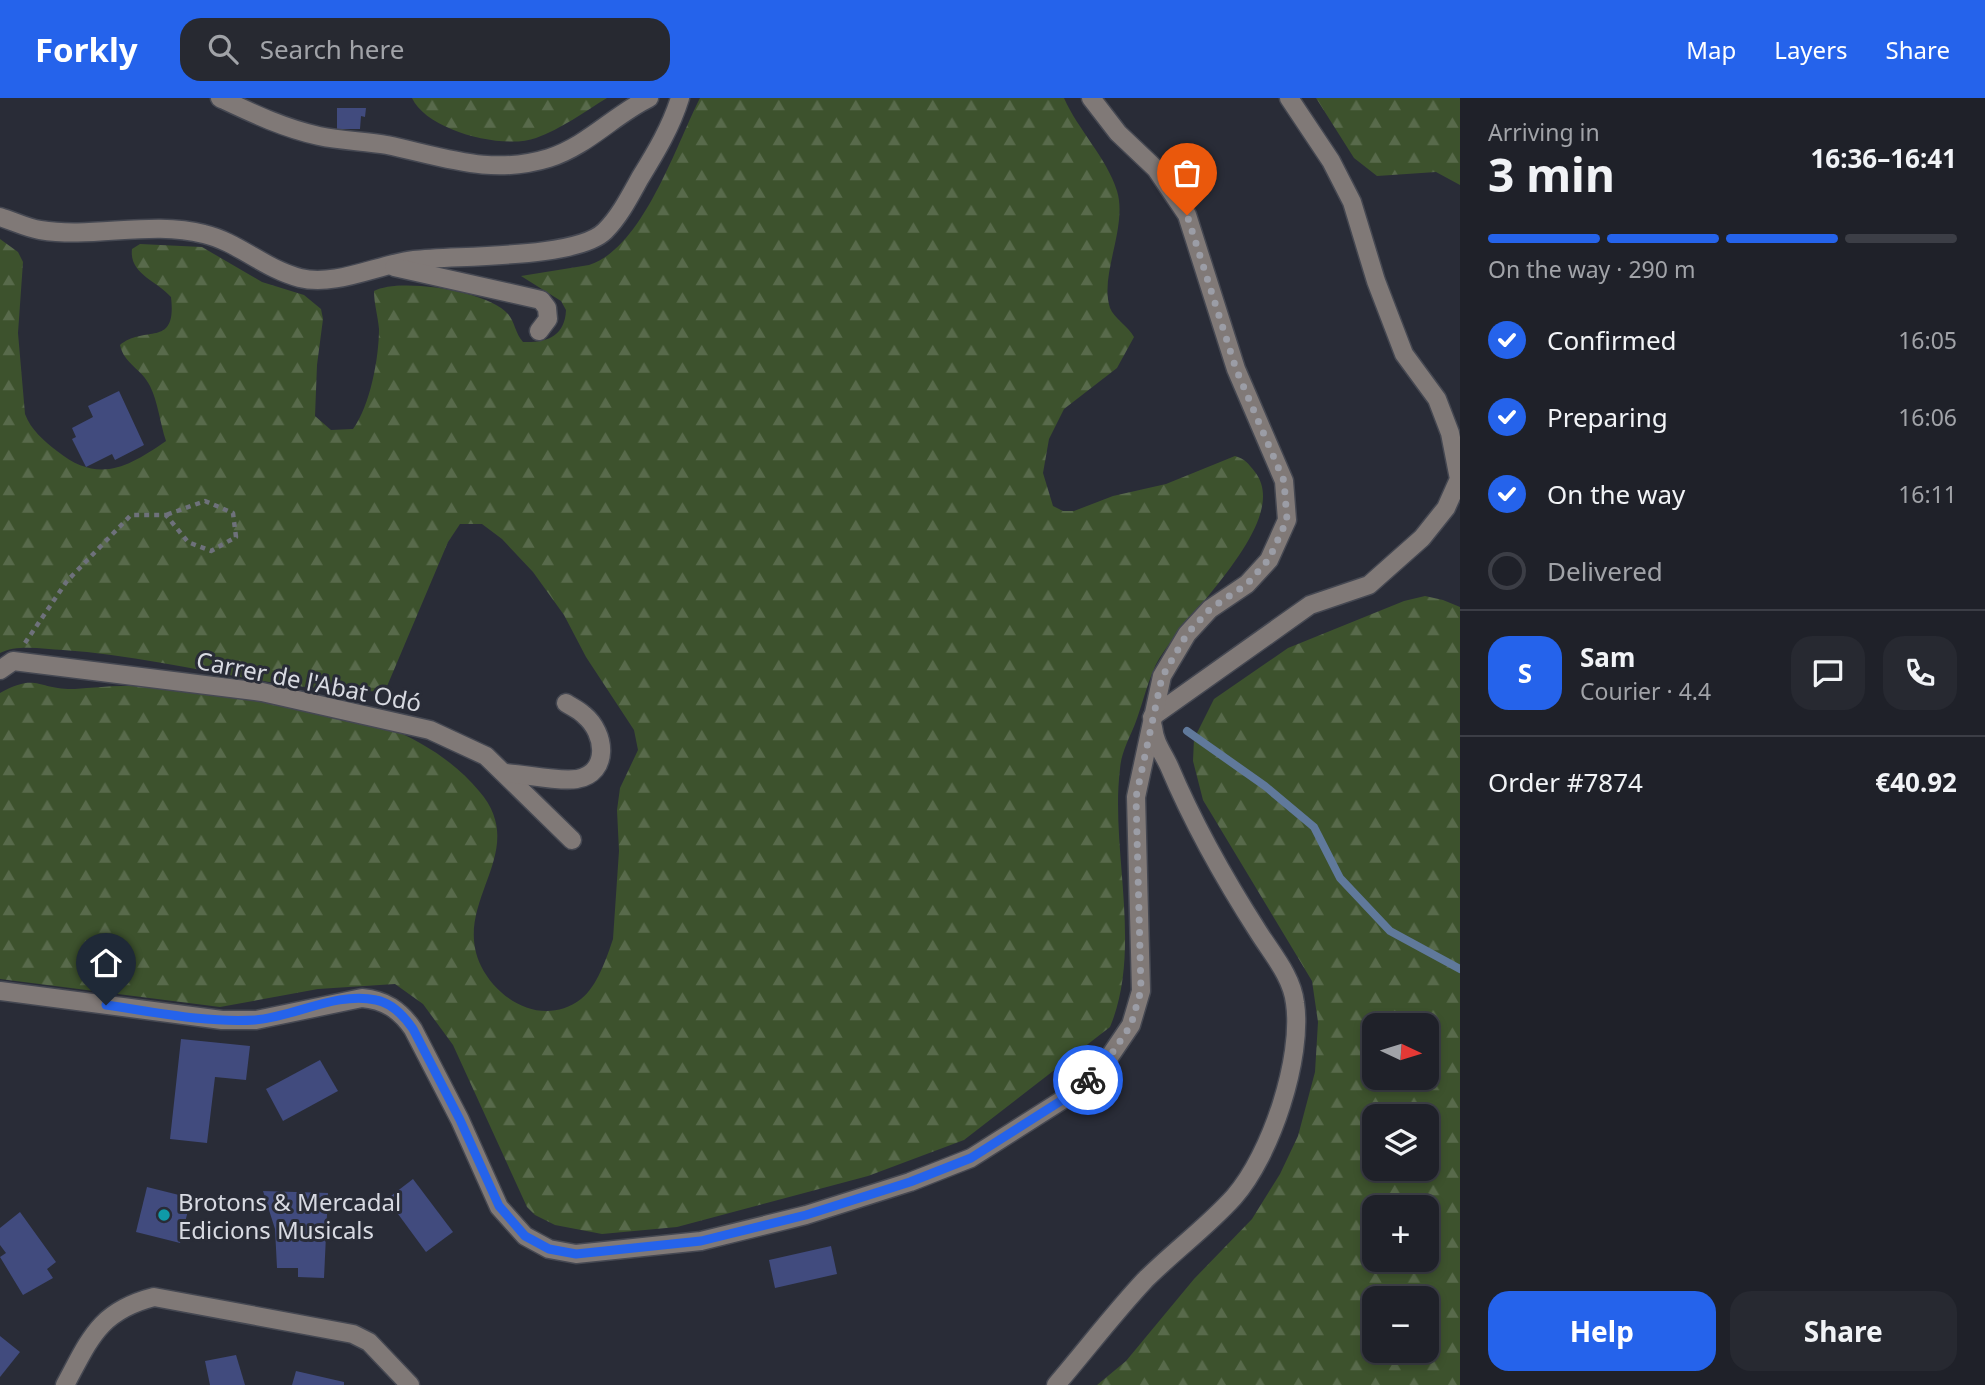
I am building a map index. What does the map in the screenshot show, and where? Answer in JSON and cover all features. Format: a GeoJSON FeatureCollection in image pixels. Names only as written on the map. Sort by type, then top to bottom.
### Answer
{"type":"FeatureCollection","features":[{"type":"Feature","properties":{"kind":"street"},"geometry":{"type":"LineString","coordinates":[[220,98],[274,124],[320,136],[384,145],[481,167],[516,165],[550,158],[596,134],[649,98]]}},
{"type":"Feature","properties":{"kind":"street"},"geometry":{"type":"LineString","coordinates":[[0,217],[41,230],[157,229],[204,233],[231,245],[264,266],[303,279],[335,277],[383,265],[481,254],[552,251],[582,245],[604,232],[622,209],[671,127],[680,98]]}},
{"type":"Feature","properties":{"kind":"street"},"geometry":{"type":"LineString","coordinates":[[0,991],[222,1020],[256,1020],[349,1000],[377,1000],[404,1016],[413,1029],[460,1120],[499,1206],[525,1236],[549,1249],[576,1254],[701,1241],[806,1215],[910,1182],[971,1158],[1078,1090],[1110,1056],[1131,1025],[1141,990],[1136,797],[1162,677],[1187,634],[1210,609],[1247,584],[1269,559],[1287,520],[1284,481],[1236,369],[1187,215],[1156,169],[1118,133],[1091,98]]}},
{"type":"Feature","properties":{"kind":"street"},"geometry":{"type":"LineString","coordinates":[[1152,717],[1310,605],[1369,585],[1422,538],[1446,508],[1459,479],[1450,433],[1437,399],[1404,354],[1376,281],[1352,202],[1331,161],[1289,98]]}},
{"type":"Feature","properties":{"kind":"street"},"geometry":{"type":"LineString","coordinates":[[383,265],[541,300],[547,308],[548,319],[539,331]]}},
{"type":"Feature","properties":{"kind":"street","name":"Carrer de l'Abat Odó"},"geometry":{"type":"LineString","coordinates":[[6,665],[262,692],[430,730],[486,756],[572,840]]}},
{"type":"Feature","properties":{"kind":"street"},"geometry":{"type":"LineString","coordinates":[[505,773],[575,779],[592,774],[601,762],[602,740],[586,716],[566,703]]}},
{"type":"Feature","properties":{"kind":"street"},"geometry":{"type":"LineString","coordinates":[[1056,1385],[1145,1280],[1215,1216],[1241,1187],[1257,1161],[1279,1111],[1293,1047],[1296,1005],[1287,976],[1248,917],[1184,800],[1165,758],[1156,746],[1152,717]]}},
{"type":"Feature","properties":{"kind":"street"},"geometry":{"type":"LineString","coordinates":[[65,1385],[95,1329],[124,1306],[154,1297],[353,1334],[369,1342],[410,1385]]}},
{"type":"Feature","properties":{"kind":"path"},"geometry":{"type":"LineString","coordinates":[[6,665],[67,581],[131,514],[166,515],[205,501],[233,513],[236,537],[211,551],[188,542],[166,515]]}},
{"type":"Feature","properties":{"kind":"green space"},"geometry":{"type":"Polygon","coordinates":[[[412,98],[607,98],[536,138],[505,141],[468,135],[449,128],[420,110],[412,98]]]}},
{"type":"Feature","properties":{"kind":"green space"},"geometry":{"type":"Polygon","coordinates":[[[700,98],[1064,98],[1106,167],[1117,191],[1119,220],[1108,295],[1112,312],[1134,337],[1117,368],[1064,409],[1049,439],[1043,473],[1053,506],[1063,511],[1074,511],[1113,496],[1166,484],[1235,456],[1246,462],[1255,472],[1263,494],[1259,518],[1246,545],[1227,573],[1165,649],[1154,669],[1122,757],[1118,800],[1124,899],[1124,965],[1119,997],[1110,1027],[964,1140],[868,1176],[677,1227],[602,1234],[555,1225],[535,1215],[527,1207],[453,1045],[423,1004],[395,984],[318,989],[220,1007],[0,979],[0,693],[13,687],[30,683],[62,689],[147,686],[222,694],[372,723],[401,733],[426,746],[470,781],[493,813],[497,835],[495,856],[475,920],[474,943],[481,966],[499,990],[524,1007],[538,1010],[552,1011],[581,999],[597,979],[608,954],[613,939],[620,788],[638,750],[634,730],[586,657],[564,615],[533,572],[502,539],[482,524],[460,524],[448,542],[385,691],[305,687],[103,654],[31,648],[0,653],[0,239],[18,252],[23,262],[18,333],[25,414],[38,435],[72,461],[86,467],[112,468],[138,459],[166,441],[150,386],[125,357],[120,345],[130,339],[164,330],[172,313],[171,297],[135,265],[132,249],[140,244],[202,247],[262,282],[304,295],[321,309],[323,319],[317,365],[315,416],[331,430],[353,429],[369,395],[377,354],[379,329],[374,291],[403,285],[464,293],[498,306],[508,314],[523,342],[540,341],[553,336],[562,326],[566,310],[561,301],[521,276],[589,265],[608,255],[626,238],[656,193],[700,98]]]}},
{"type":"Feature","properties":{"kind":"green space"},"geometry":{"type":"Polygon","coordinates":[[[1316,98],[1460,98],[1460,185],[1436,172],[1377,176],[1354,158],[1316,98]]]}},
{"type":"Feature","properties":{"kind":"green space"},"geometry":{"type":"Polygon","coordinates":[[[1425,596],[1460,607],[1460,1385],[1097,1385],[1126,1361],[1194,1279],[1252,1219],[1280,1174],[1298,1136],[1315,1072],[1318,1022],[1312,981],[1203,800],[1193,761],[1194,739],[1214,699],[1288,648],[1404,601],[1425,596]]]}},
{"type":"Feature","properties":{"kind":"building"},"geometry":{"type":"Polygon","coordinates":[[[337,108],[366,108],[365,117],[361,116],[360,129],[337,129],[337,108]]]}},
{"type":"Feature","properties":{"kind":"building"},"geometry":{"type":"Polygon","coordinates":[[[119,391],[144,445],[115,460],[112,454],[86,467],[72,439],[76,437],[72,428],[93,417],[88,406],[119,391]]]}},
{"type":"Feature","properties":{"kind":"building"},"geometry":{"type":"Polygon","coordinates":[[[181,1039],[250,1046],[246,1080],[215,1077],[207,1143],[170,1139],[181,1039]]]}},
{"type":"Feature","properties":{"kind":"building"},"geometry":{"type":"Polygon","coordinates":[[[320,1060],[338,1091],[283,1121],[266,1089],[320,1060]]]}},
{"type":"Feature","properties":{"kind":"building"},"geometry":{"type":"Polygon","coordinates":[[[413,1179],[453,1232],[426,1252],[387,1199],[413,1179]]]}},
{"type":"Feature","properties":{"kind":"building","name":"Brotons & Mercadal Edicions Musicals"},"geometry":{"type":"Polygon","coordinates":[[[147,1187],[191,1198],[180,1243],[136,1232],[147,1187]]]}},
{"type":"Feature","properties":{"kind":"building"},"geometry":{"type":"Polygon","coordinates":[[[263,1191],[328,1193],[324,1278],[298,1277],[298,1268],[277,1268],[275,1229],[263,1191]]]}},
{"type":"Feature","properties":{"kind":"building"},"geometry":{"type":"Polygon","coordinates":[[[20,1212],[56,1262],[47,1269],[53,1278],[23,1295],[0,1257],[6,1253],[0,1245],[0,1228],[20,1212]]]}},
{"type":"Feature","properties":{"kind":"building"},"geometry":{"type":"Polygon","coordinates":[[[831,1246],[837,1274],[775,1288],[769,1260],[831,1246]]]}},
{"type":"Feature","properties":{"kind":"building"},"geometry":{"type":"Polygon","coordinates":[[[0,1336],[20,1352],[0,1377],[0,1336]]]}},
{"type":"Feature","properties":{"kind":"building"},"geometry":{"type":"Polygon","coordinates":[[[236,1355],[245,1385],[210,1385],[205,1361],[236,1355]]]}},
{"type":"Feature","properties":{"kind":"building"},"geometry":{"type":"Polygon","coordinates":[[[296,1371],[344,1382],[344,1385],[292,1385],[296,1371]]]}},
{"type":"Feature","properties":{"kind":"waterway"},"geometry":{"type":"LineString","coordinates":[[1187,731],[1265,786],[1314,827],[1340,878],[1390,931],[1460,969]]}},
{"type":"Feature","properties":{"kind":"way so far"},"geometry":{"type":"LineString","coordinates":[[1088,1080],[1110,1056],[1131,1025],[1141,990],[1136,797],[1162,677],[1187,634],[1210,609],[1247,584],[1269,559],[1287,520],[1284,481],[1261,433],[1236,369],[1187,215]]}},
{"type":"Feature","properties":{"kind":"place","name":"Brotons & Mercadal Edicions Musicals"},"geometry":{"type":"Point","coordinates":[164,1215]}},
{"type":"Feature","properties":{"kind":"route"},"geometry":{"type":"LineString","coordinates":[[106,1005],[222,1020],[256,1020],[362,998],[387,1004],[404,1016],[413,1029],[460,1120],[499,1206],[511,1222],[525,1236],[549,1249],[576,1254],[701,1241],[806,1215],[910,1182],[971,1158],[1078,1090],[1088,1080]]}}]}
